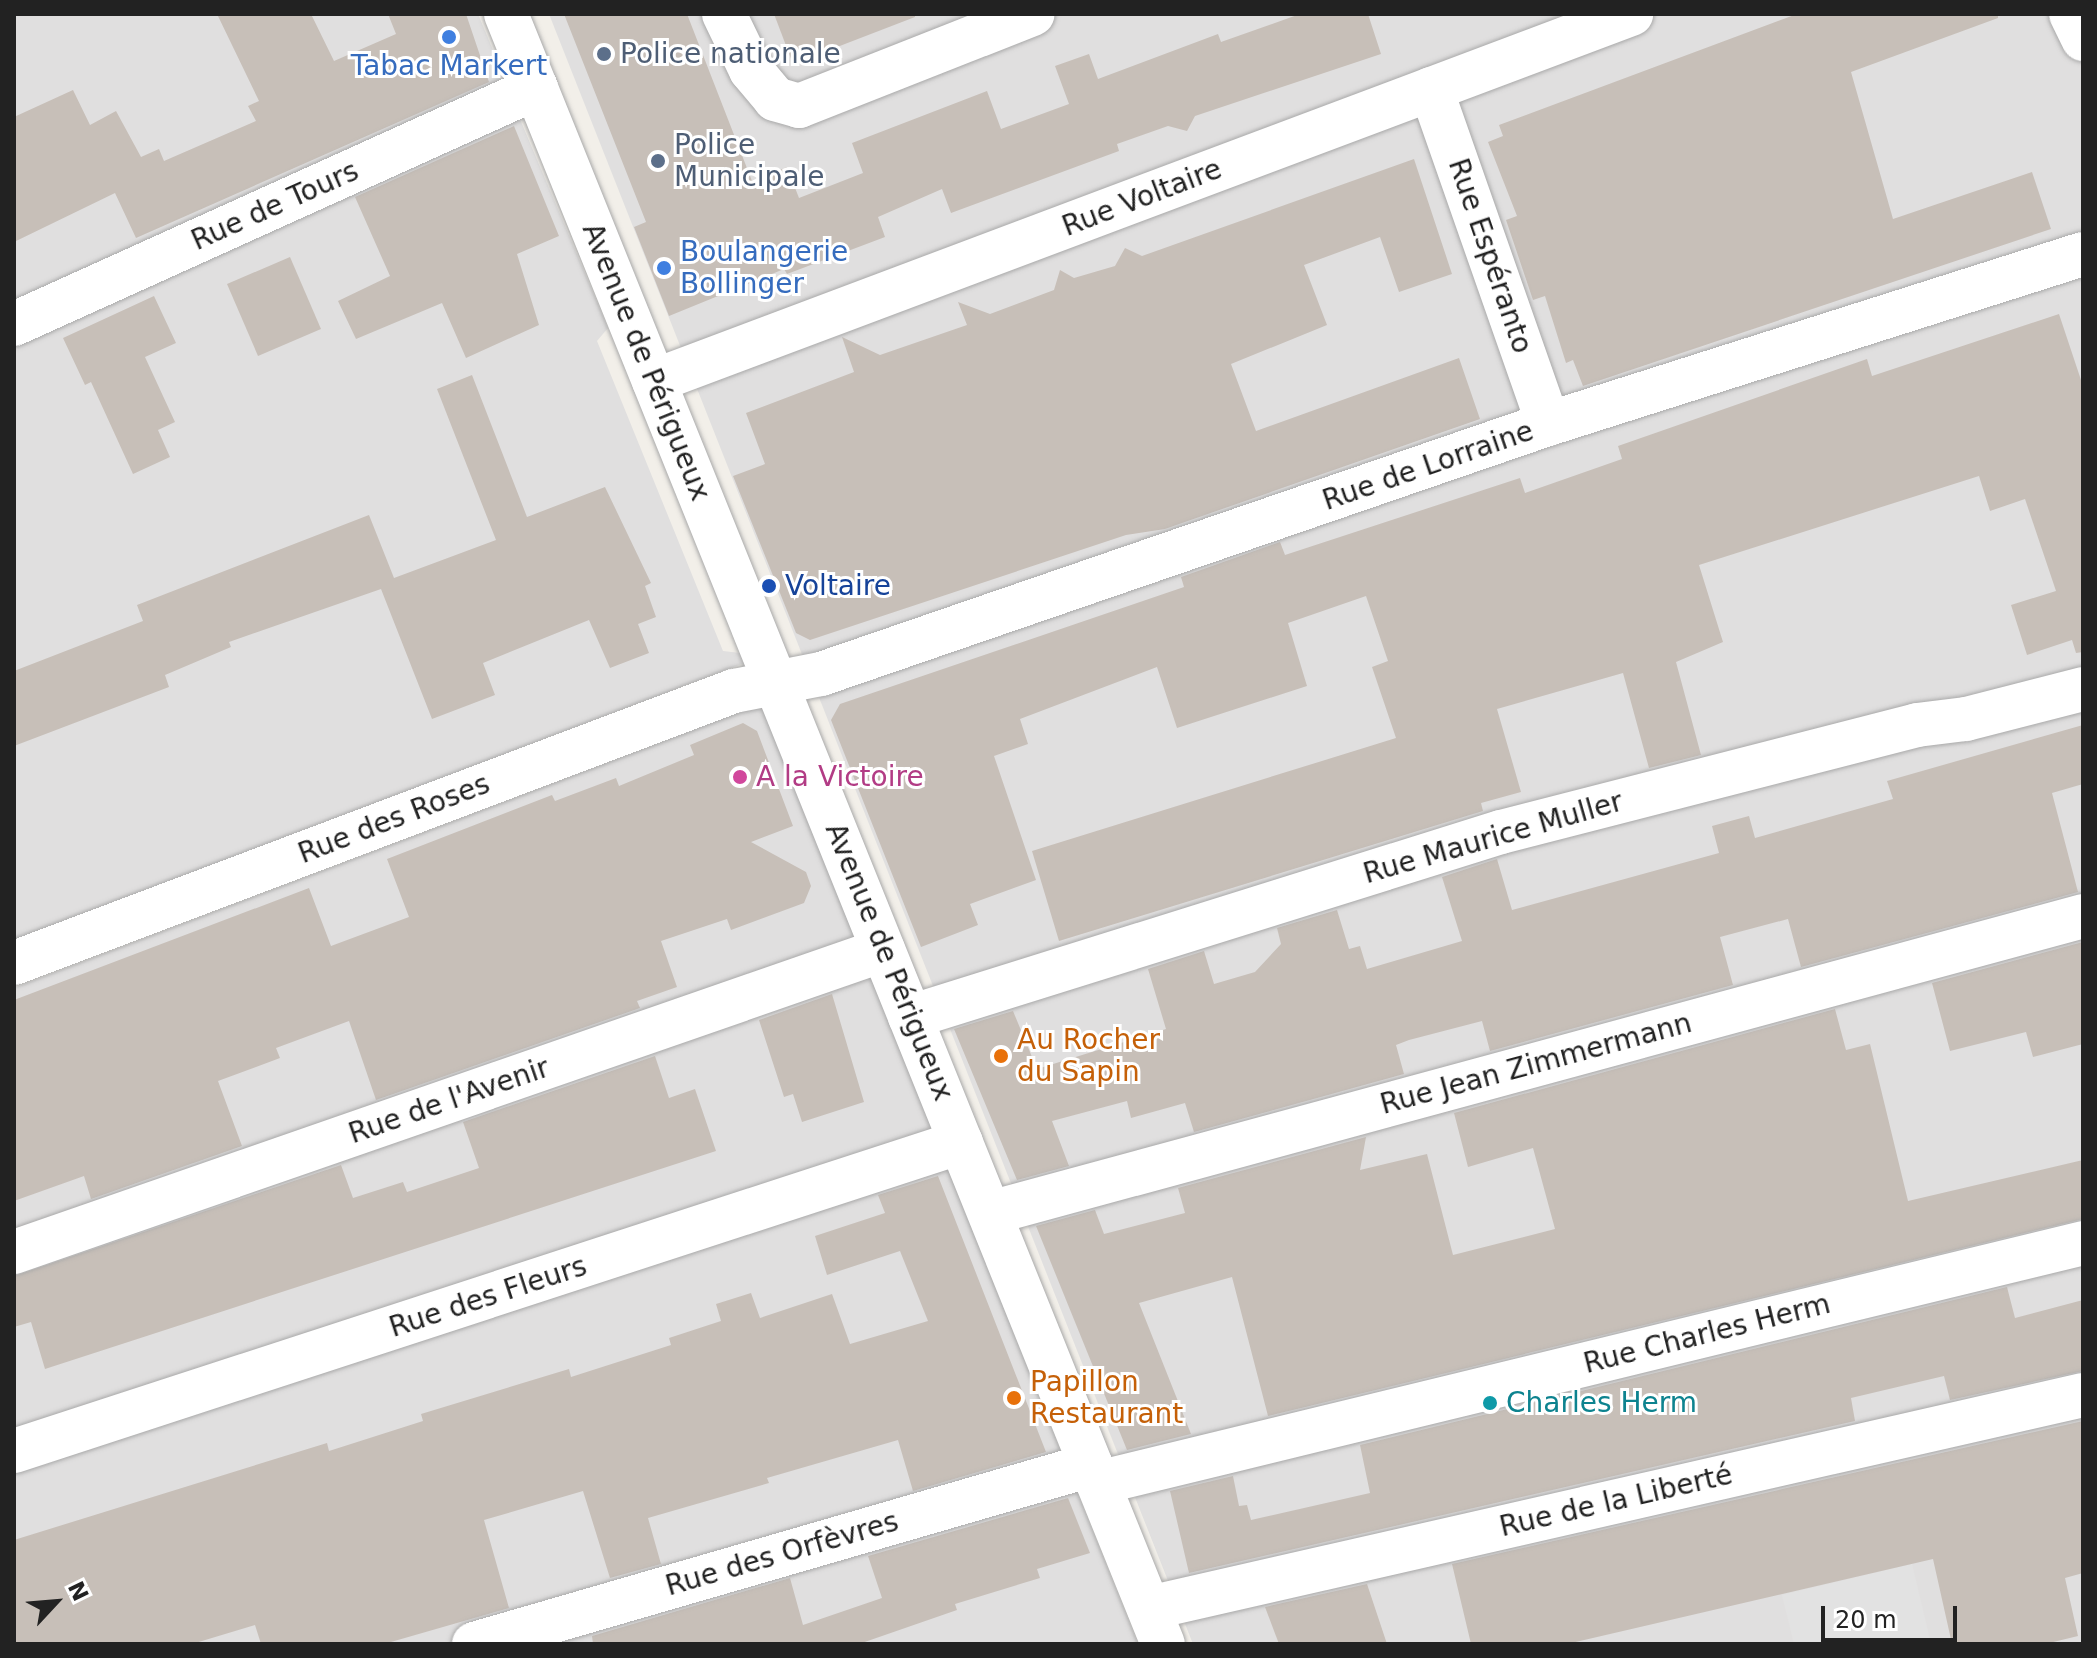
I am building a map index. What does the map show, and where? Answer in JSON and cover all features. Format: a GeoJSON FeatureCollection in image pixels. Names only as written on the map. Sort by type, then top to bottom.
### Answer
{"type":"FeatureCollection","features":[{"type":"Feature","properties":{"kind":"street","name":"Avenue de Périgueux"},"geometry":{"type":"LineString","coordinates":[[506,14],[1156,1626]]}},
{"type":"Feature","properties":{"kind":"street"},"geometry":{"type":"LineString","coordinates":[[724,14],[759,80],[775,99],[799,106],[1033,14]]}},
{"type":"Feature","properties":{"kind":"street","name":"Rue Voltaire"},"geometry":{"type":"LineString","coordinates":[[654,381],[1631,14]]}},
{"type":"Feature","properties":{"kind":"street"},"geometry":{"type":"LineString","coordinates":[[2071,14],[2083,39]]}},
{"type":"Feature","properties":{"kind":"street","name":"Rue de Tours"},"geometry":{"type":"LineString","coordinates":[[14,324],[536,88]]}},
{"type":"Feature","properties":{"kind":"street","name":"Rue Espéranto"},"geometry":{"type":"LineString","coordinates":[[1431,89],[1548,424]]}},
{"type":"Feature","properties":{"kind":"street","name":"Rue de Lorraine"},"geometry":{"type":"LineString","coordinates":[[776,683],[821,674],[1548,424],[2083,254]]}},
{"type":"Feature","properties":{"kind":"street","name":"Rue des Roses"},"geometry":{"type":"LineString","coordinates":[[14,963],[720,696],[776,683]]}},
{"type":"Feature","properties":{"kind":"street","name":"Rue Maurice Muller"},"geometry":{"type":"LineString","coordinates":[[910,1017],[1501,832],[1917,725],[1989,714],[2083,689]]}},
{"type":"Feature","properties":{"kind":"street","name":"Rue Jean Zimmermann"},"geometry":{"type":"LineString","coordinates":[[990,1213],[2083,916]]}},
{"type":"Feature","properties":{"kind":"street","name":"Rue de l'Avenir"},"geometry":{"type":"LineString","coordinates":[[14,1252],[883,950]]}},
{"type":"Feature","properties":{"kind":"street","name":"Rue des Fleurs"},"geometry":{"type":"LineString","coordinates":[[14,1451],[961,1142]]}},
{"type":"Feature","properties":{"kind":"street","name":"Rue Charles Herm"},"geometry":{"type":"LineString","coordinates":[[1094,1474],[2083,1243]]}},
{"type":"Feature","properties":{"kind":"street","name":"Rue de la Liberté"},"geometry":{"type":"LineString","coordinates":[[1156,1626],[2083,1395]]}},
{"type":"Feature","properties":{"kind":"street","name":"Rue des Orfèvres"},"geometry":{"type":"LineString","coordinates":[[474,1644],[1094,1474]]}},
{"type":"Feature","properties":{"kind":"shaded area"},"geometry":{"type":"Polygon","coordinates":[[[14,14],[478,14],[505,79],[14,310],[14,14]]]}},
{"type":"Feature","properties":{"kind":"shaded area"},"geometry":{"type":"Polygon","coordinates":[[[549,14],[2083,14],[2083,1644],[1193,1644],[549,14]]]}},
{"type":"Feature","properties":{"kind":"shaded area"},"geometry":{"type":"Polygon","coordinates":[[[519,117],[608,328],[597,341],[723,651],[740,653],[744,663],[14,941],[14,342],[519,117]]]}},
{"type":"Feature","properties":{"kind":"shaded area"},"geometry":{"type":"Polygon","coordinates":[[[762,704],[1138,1644],[14,1644],[14,988],[762,704]]]}},
{"type":"Feature","properties":{"kind":"shaded area"},"geometry":{"type":"Polygon","coordinates":[[[1912,1564],[1931,1644],[1794,1644],[1782,1595],[1912,1564]]]}},
{"type":"Feature","properties":{"kind":"building"},"geometry":{"type":"Polygon","coordinates":[[[217,14],[311,14],[334,61],[396,34],[388,14],[466,14],[489,82],[136,238],[115,193],[14,242],[14,117],[73,90],[90,125],[116,111],[141,157],[159,149],[164,161],[256,121],[248,106],[259,101],[217,14]]]}},
{"type":"Feature","properties":{"kind":"building"},"geometry":{"type":"Polygon","coordinates":[[[564,14],[687,14],[752,181],[787,167],[799,198],[863,173],[852,143],[987,91],[1001,129],[1069,104],[1055,66],[1089,54],[1098,79],[1218,34],[1221,42],[1300,14],[1368,14],[1381,54],[1195,116],[1187,131],[1168,126],[1117,144],[1119,151],[951,213],[942,189],[878,217],[885,237],[787,274],[784,269],[669,316],[634,227],[646,222],[564,14]]]}},
{"type":"Feature","properties":{"kind":"building"},"geometry":{"type":"Polygon","coordinates":[[[774,14],[915,14],[915,17],[793,64],[774,14]]]}},
{"type":"Feature","properties":{"kind":"building"},"geometry":{"type":"Polygon","coordinates":[[[1797,14],[1998,14],[1998,18],[1851,72],[1893,219],[2032,172],[2051,229],[1583,386],[1573,360],[1566,363],[1545,296],[1533,300],[1506,220],[1517,216],[1488,142],[1503,136],[1499,125],[1797,14]]]}},
{"type":"Feature","properties":{"kind":"building"},"geometry":{"type":"Polygon","coordinates":[[[514,126],[559,236],[517,254],[539,325],[466,358],[442,303],[356,339],[338,301],[390,276],[355,197],[514,126]]]}},
{"type":"Feature","properties":{"kind":"building"},"geometry":{"type":"Polygon","coordinates":[[[1414,159],[1452,274],[1399,292],[1380,237],[1304,265],[1327,325],[1231,364],[1256,431],[1459,358],[1480,419],[1165,529],[1126,535],[810,640],[796,633],[733,476],[765,464],[746,413],[854,372],[842,337],[880,355],[967,325],[958,302],[990,314],[1054,290],[1060,270],[1074,278],[1115,266],[1125,248],[1142,256],[1414,159]]]}},
{"type":"Feature","properties":{"kind":"building"},"geometry":{"type":"Polygon","coordinates":[[[290,257],[321,329],[258,356],[227,284],[290,257]]]}},
{"type":"Feature","properties":{"kind":"building"},"geometry":{"type":"Polygon","coordinates":[[[154,296],[176,343],[145,357],[175,422],[158,430],[170,457],[133,474],[91,382],[85,385],[63,338],[154,296]]]}},
{"type":"Feature","properties":{"kind":"building"},"geometry":{"type":"Polygon","coordinates":[[[2059,314],[2083,386],[2083,652],[2076,653],[2072,640],[2027,655],[2011,605],[2056,591],[2025,499],[1990,511],[1979,476],[1699,565],[1723,642],[1676,662],[1701,755],[1649,768],[1623,673],[1497,709],[1521,792],[1481,803],[1483,811],[1059,941],[1032,851],[1396,738],[1372,667],[1388,661],[1366,596],[1288,623],[1307,686],[1177,728],[1157,667],[1020,719],[1028,744],[994,756],[1036,880],[970,904],[978,925],[921,947],[831,720],[840,704],[1184,587],[1181,577],[1280,542],[1285,555],[1520,478],[1525,493],[1622,459],[1618,446],[1867,359],[1872,376],[2059,314]]]}},
{"type":"Feature","properties":{"kind":"building"},"geometry":{"type":"Polygon","coordinates":[[[472,375],[527,517],[605,487],[651,583],[645,586],[656,617],[638,624],[649,653],[610,668],[589,620],[483,663],[495,695],[432,719],[381,589],[229,642],[231,647],[165,675],[169,687],[14,746],[14,671],[143,621],[137,605],[369,515],[394,578],[496,540],[437,389],[472,375]]]}},
{"type":"Feature","properties":{"kind":"building"},"geometry":{"type":"Polygon","coordinates":[[[743,723],[757,731],[793,826],[751,842],[806,872],[811,886],[804,903],[731,930],[727,919],[661,941],[677,987],[637,1001],[640,1008],[376,1100],[349,1021],[276,1048],[280,1058],[218,1081],[242,1146],[91,1199],[84,1176],[14,1201],[14,1000],[309,888],[331,946],[409,917],[387,859],[552,795],[555,801],[616,778],[619,786],[694,755],[690,745],[743,723]]]}},
{"type":"Feature","properties":{"kind":"building"},"geometry":{"type":"Polygon","coordinates":[[[2083,725],[2083,784],[2052,793],[2078,892],[1801,967],[1788,919],[1720,937],[1733,985],[1490,1051],[1482,1021],[1409,1040],[1396,1045],[1404,1074],[1194,1132],[1185,1103],[1131,1118],[1127,1101],[1052,1121],[1069,1166],[1017,1180],[954,1029],[1013,1011],[1037,1069],[1166,1029],[1148,969],[1204,951],[1214,984],[1255,972],[1281,944],[1277,928],[1337,910],[1349,949],[1360,946],[1367,969],[1462,941],[1442,877],[1497,859],[1512,910],[1719,853],[1712,826],[1749,816],[1755,838],[1893,799],[1887,781],[2083,725]]]}},
{"type":"Feature","properties":{"kind":"building"},"geometry":{"type":"Polygon","coordinates":[[[2083,942],[2083,1044],[2033,1057],[2026,1032],[1950,1051],[1932,983],[2083,942]]]}},
{"type":"Feature","properties":{"kind":"building"},"geometry":{"type":"Polygon","coordinates":[[[832,994],[864,1102],[802,1122],[793,1094],[784,1097],[759,1020],[832,994]]]}},
{"type":"Feature","properties":{"kind":"building"},"geometry":{"type":"Polygon","coordinates":[[[1835,1009],[1846,1050],[1870,1044],[1908,1201],[2083,1160],[2083,1219],[1268,1416],[1232,1277],[1139,1303],[1191,1434],[1127,1450],[1036,1226],[1095,1210],[1104,1234],[1185,1213],[1178,1188],[1366,1137],[1360,1170],[1427,1154],[1453,1255],[1555,1229],[1533,1148],[1468,1167],[1454,1113],[1835,1009]]]}},
{"type":"Feature","properties":{"kind":"building"},"geometry":{"type":"Polygon","coordinates":[[[655,1056],[669,1098],[695,1089],[716,1151],[45,1369],[31,1322],[14,1327],[14,1276],[341,1165],[353,1198],[403,1182],[407,1192],[479,1168],[463,1122],[655,1056]]]}},
{"type":"Feature","properties":{"kind":"building"},"geometry":{"type":"Polygon","coordinates":[[[938,1176],[1046,1452],[913,1491],[898,1440],[767,1478],[769,1483],[648,1518],[661,1564],[610,1578],[583,1491],[484,1520],[509,1608],[384,1644],[261,1644],[255,1625],[192,1644],[14,1644],[14,1540],[327,1443],[329,1451],[423,1421],[421,1414],[569,1369],[571,1377],[671,1345],[669,1338],[721,1321],[716,1304],[751,1293],[760,1318],[832,1294],[850,1344],[928,1321],[900,1251],[827,1275],[815,1236],[885,1213],[878,1195],[938,1176]]]}},
{"type":"Feature","properties":{"kind":"building"},"geometry":{"type":"Polygon","coordinates":[[[2007,1287],[2015,1318],[2083,1300],[2083,1371],[1950,1400],[1944,1376],[1851,1398],[1855,1421],[1189,1573],[1170,1491],[1233,1476],[1239,1506],[1247,1505],[1251,1520],[1370,1493],[1360,1445],[2007,1287]]]}},
{"type":"Feature","properties":{"kind":"building"},"geometry":{"type":"Polygon","coordinates":[[[2083,1421],[2083,1573],[2065,1578],[2078,1636],[2045,1644],[1952,1644],[1933,1559],[1567,1644],[1471,1644],[1452,1564],[2083,1421]]]}},
{"type":"Feature","properties":{"kind":"building"},"geometry":{"type":"Polygon","coordinates":[[[1068,1498],[1090,1553],[1037,1569],[1040,1578],[955,1604],[957,1610],[859,1644],[593,1644],[592,1636],[790,1578],[803,1625],[882,1598],[868,1556],[1068,1498]]]}},
{"type":"Feature","properties":{"kind":"building"},"geometry":{"type":"Polygon","coordinates":[[[1367,1584],[1387,1644],[1279,1644],[1265,1607],[1367,1584]]]}},
{"type":"Feature","properties":{"kind":"place","name":"Tabac Markert"},"geometry":{"type":"Point","coordinates":[449,37]}},
{"type":"Feature","properties":{"kind":"place","name":"Police nationale"},"geometry":{"type":"Point","coordinates":[604,54]}},
{"type":"Feature","properties":{"kind":"place","name":"Police Municipale"},"geometry":{"type":"Point","coordinates":[658,161]}},
{"type":"Feature","properties":{"kind":"place","name":"Boulangerie Bollinger"},"geometry":{"type":"Point","coordinates":[664,268]}},
{"type":"Feature","properties":{"kind":"place","name":"Voltaire"},"geometry":{"type":"Point","coordinates":[769,586]}},
{"type":"Feature","properties":{"kind":"place","name":"A la Victoire"},"geometry":{"type":"Point","coordinates":[740,777]}},
{"type":"Feature","properties":{"kind":"place","name":"Au Rocher du Sapin"},"geometry":{"type":"Point","coordinates":[1001,1056]}},
{"type":"Feature","properties":{"kind":"place","name":"Papillon Restaurant"},"geometry":{"type":"Point","coordinates":[1014,1398]}},
{"type":"Feature","properties":{"kind":"place","name":"Charles Herm"},"geometry":{"type":"Point","coordinates":[1490,1403]}}]}
